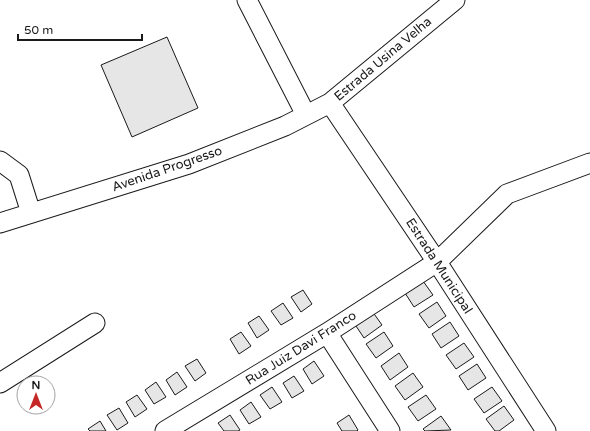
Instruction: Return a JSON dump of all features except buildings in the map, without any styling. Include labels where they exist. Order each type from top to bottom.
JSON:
[{"type":"street","points":[[247,0],[306,115]]},
{"type":"street","name":"Estrada Usina Velha","points":[[330,103],[455,0]]},
{"type":"street","name":"Avenida Progresso","points":[[0,223],[189,164],[285,126],[330,103]]},
{"type":"street","name":"Estrada Municipal","points":[[330,103],[437,262],[546,431]]},
{"type":"street","points":[[0,161],[19,175],[31,213]]},
{"type":"street","name":"Rua Juiz Davi Franco","points":[[165,431],[327,333],[437,262],[507,194],[590,163]]},
{"type":"street","points":[[0,383],[95,323]]},
{"type":"street","points":[[327,333],[390,431]]}]
